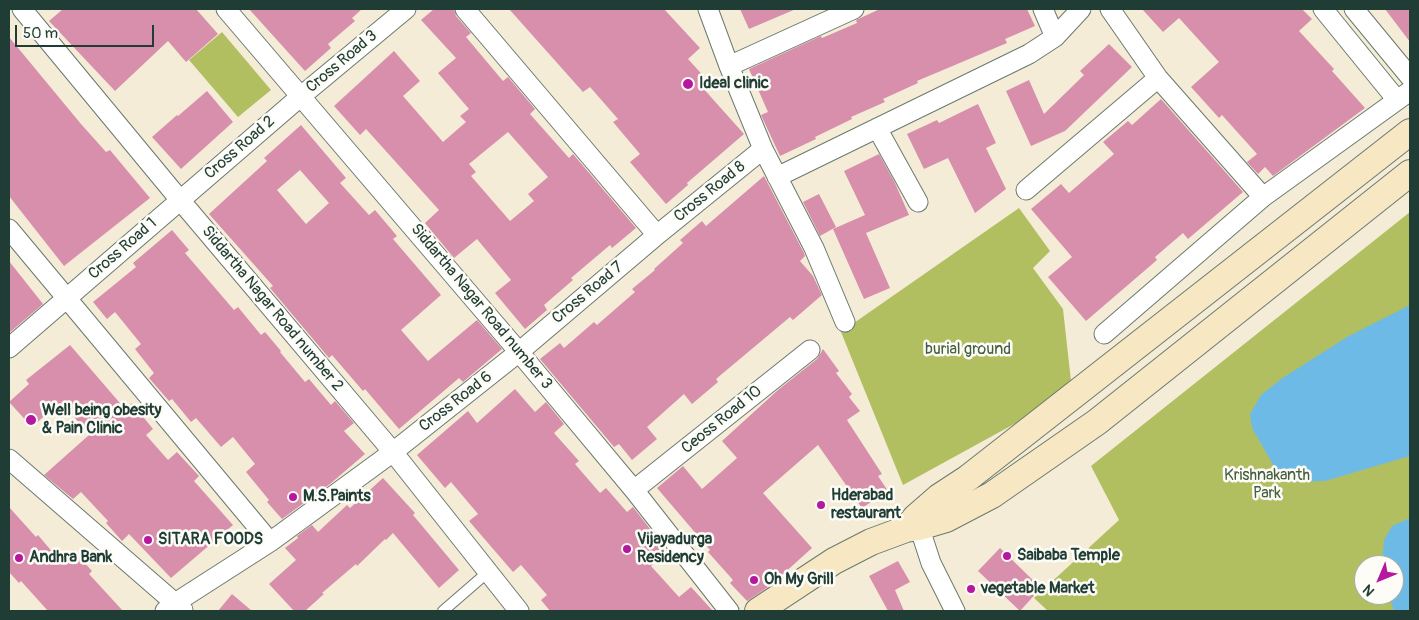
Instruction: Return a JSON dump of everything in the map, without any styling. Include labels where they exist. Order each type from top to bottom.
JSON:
[{"type":"main road","points":[[913,524],[939,496],[976,472],[1410,132]]},
{"type":"main road","points":[[768,609],[834,561],[870,542],[913,524],[946,519],[992,495],[1097,422],[1410,173]]},
{"type":"street","name":"Siddartha Nagar Road number 2","points":[[22,9],[180,200],[393,452],[519,611]]},
{"type":"street","name":"Siddartha Nagar Road number 3","points":[[226,9],[519,352],[634,490],[729,611]]},
{"type":"street","name":"Cross Road 3","points":[[300,97],[406,9]]},
{"type":"street","points":[[465,9],[657,235]]},
{"type":"street","points":[[708,9],[763,149],[814,248],[845,322]]},
{"type":"street","points":[[729,66],[854,9]]},
{"type":"street","points":[[1043,9],[1055,37]]},
{"type":"street","points":[[777,177],[1029,54],[1055,37],[1081,9]]},
{"type":"street","points":[[1110,9],[1158,78],[1263,197]]},
{"type":"street","points":[[1104,334],[1263,197],[1404,95],[1323,9]]},
{"type":"street","points":[[1354,9],[1410,77]]},
{"type":"street","points":[[1026,190],[1158,78]]},
{"type":"street","name":"Cross Road 2","points":[[180,200],[300,97]]},
{"type":"street","points":[[877,128],[918,202]]},
{"type":"street","name":"Cross Road 8","points":[[657,235],[763,149]]},
{"type":"street","name":"Cross Road 1","points":[[9,348],[180,200]]},
{"type":"street","points":[[9,229],[270,542]]},
{"type":"street","name":"Cross Road 7","points":[[519,352],[657,235]]},
{"type":"street","name":"Ceoss Road 10","points":[[634,490],[810,350]]},
{"type":"street","name":"Cross Road 6","points":[[175,608],[270,542],[393,452],[519,352]]},
{"type":"street","points":[[9,459],[175,608]]},
{"type":"street","points":[[913,524],[952,610]]},
{"type":"lane","points":[[443,611],[488,572]]},
{"type":"green space","points":[[222,32],[271,90],[238,117],[189,60]]},
{"type":"green space","name":"burial ground","points":[[1019,208],[1050,251],[1033,268],[1063,309],[1071,381],[1016,423],[903,485],[841,332]]},
{"type":"green space","name":"Krishnakanth Park","points":[[1410,212],[1410,611],[1048,611],[1034,598],[1119,520],[1091,466]]},
{"type":"water","points":[[1410,305],[1410,456],[1325,481],[1291,482],[1275,468],[1252,428],[1250,414],[1261,395],[1281,379],[1347,337]]},
{"type":"water","points":[[1410,518],[1410,611],[1394,611],[1392,605],[1404,605],[1404,555],[1383,555],[1384,540],[1392,526]]},
{"type":"building","points":[[63,9],[196,9],[218,34],[186,62],[168,41],[115,91],[49,21]]},
{"type":"building","points":[[249,9],[362,9],[352,18],[355,21],[328,44],[331,48],[305,71]]},
{"type":"building","points":[[434,9],[454,9],[456,16],[471,33],[466,37],[503,81],[508,77],[535,109],[530,114],[569,158],[573,154],[636,228],[612,248],[610,245],[571,278],[573,280],[544,305],[547,310],[525,329],[495,293],[511,280],[477,239],[454,258],[425,223],[439,210],[366,129],[360,135],[334,106],[394,51],[420,81],[403,96],[443,142],[466,122],[460,116],[469,109],[438,73],[456,58],[421,20]],"holes":[[[508,132],[548,177],[528,194],[534,201],[510,221],[471,176],[476,172],[469,164]]]},
{"type":"building","points":[[509,9],[664,9],[700,48],[688,59],[708,81],[702,87],[744,134],[687,183],[688,185],[666,204],[630,162],[640,154],[613,122],[618,119],[590,87],[583,92]]},
{"type":"building","points":[[740,9],[796,9],[749,29]]},
{"type":"building","points":[[880,9],[1027,9],[1035,26],[1005,39],[1007,43],[917,81],[918,83],[883,99],[885,102],[851,117],[852,119],[815,137],[816,139],[780,156],[761,115],[768,112],[749,69],[821,36],[822,38],[857,23],[856,20]]},
{"type":"building","points":[[1142,9],[1302,9],[1312,19],[1299,31],[1334,69],[1332,71],[1365,108],[1273,176],[1265,167],[1258,174],[1247,162],[1257,154],[1222,115],[1219,118],[1191,87],[1219,62],[1179,18],[1163,32]]},
{"type":"building","points":[[1385,9],[1410,9],[1410,42]]},
{"type":"building","points":[[9,37],[81,124],[106,152],[110,150],[150,198],[64,266],[9,196]]},
{"type":"building","points":[[1109,44],[1132,67],[1065,131],[1031,146],[1006,91],[1029,80],[1044,114],[1084,75],[1080,71]]},
{"type":"building","points":[[207,91],[233,122],[181,169],[152,137]]},
{"type":"building","points":[[1161,99],[1243,192],[1188,239],[1183,233],[1155,257],[1157,260],[1086,321],[1048,277],[1072,257],[1031,209],[1061,184],[1069,193],[1114,154],[1103,142],[1128,121],[1132,125]]},
{"type":"building","points":[[978,104],[996,143],[986,148],[1006,189],[975,213],[948,158],[924,169],[907,134],[937,120],[939,123]]},
{"type":"building","points":[[301,125],[346,178],[340,183],[369,215],[375,210],[397,236],[393,239],[441,295],[401,330],[428,361],[477,320],[502,349],[463,382],[459,378],[399,429],[365,389],[363,391],[332,355],[329,358],[270,288],[273,286],[209,214],[267,161],[264,158]],"holes":[[[300,170],[329,203],[306,224],[277,190]]]},
{"type":"building","points":[[879,154],[895,183],[909,215],[866,233],[890,288],[864,299],[833,229],[865,215],[844,171]]},
{"type":"building","points":[[764,176],[804,253],[805,256],[800,261],[813,276],[822,295],[793,320],[790,317],[716,379],[718,382],[692,404],[684,394],[647,427],[657,439],[632,460],[619,444],[614,447],[540,359],[560,343],[564,348],[594,322],[597,325],[635,292],[632,289],[683,243],[680,240],[702,221],[706,226]]},
{"type":"building","points":[[819,194],[836,227],[820,236],[803,202]]},
{"type":"building","points":[[172,230],[189,250],[185,253],[234,310],[238,307],[261,335],[265,332],[305,382],[309,379],[331,405],[335,401],[354,423],[344,431],[365,454],[330,484],[282,519],[267,502],[269,500],[246,472],[255,464],[233,437],[221,447],[196,418],[191,422],[172,399],[169,401],[149,378],[154,373],[135,349],[141,344],[115,312],[107,319],[93,302],[136,267],[133,263]]},
{"type":"building","points":[[9,261],[43,304],[9,333]]},
{"type":"building","points":[[70,345],[125,409],[132,403],[153,429],[146,435],[168,460],[177,452],[199,476],[194,481],[233,525],[171,578],[129,534],[122,541],[106,523],[108,521],[81,492],[73,499],[44,475],[89,435],[66,407],[55,415],[51,410],[32,427],[9,402],[29,384],[26,380]]},
{"type":"building","points":[[823,349],[839,371],[836,373],[852,394],[849,397],[860,411],[847,420],[882,474],[878,476],[888,491],[862,508],[818,445],[763,493],[812,548],[771,585],[747,601],[730,583],[733,580],[708,552],[710,550],[657,488],[683,466],[702,489],[737,458],[722,441],[778,390],[817,359]]},
{"type":"building","points":[[515,389],[535,412],[546,402],[564,424],[554,433],[579,461],[575,464],[600,493],[606,488],[627,512],[633,507],[668,552],[651,566],[679,597],[691,587],[713,611],[550,611],[541,600],[547,595],[521,565],[513,572],[469,521],[478,514],[451,482],[445,488],[417,455],[468,411],[477,423]]},
{"type":"building","points":[[383,478],[415,513],[413,515],[459,570],[439,588],[393,533],[357,566],[356,564],[322,593],[324,594],[305,611],[294,611],[269,584],[296,560],[285,548],[312,525],[318,532],[347,505],[350,508]]},
{"type":"building","points":[[9,507],[36,537],[38,535],[60,561],[73,550],[92,571],[89,574],[123,611],[48,611],[21,581],[19,583],[9,572]]},
{"type":"building","points":[[1000,548],[1041,588],[1020,611],[978,571]]},
{"type":"building","points":[[898,561],[910,582],[895,590],[904,611],[888,611],[869,576]]},
{"type":"building","points":[[232,594],[252,611],[218,611]]},
{"type":"place","name":"Ideal clinic","points":[[688,84]]},
{"type":"place","name":"Well being obesity & Pain Clinic","points":[[31,420]]},
{"type":"place","name":"M.S.Paints","points":[[293,497]]},
{"type":"place","name":"Hderabad restaurant","points":[[821,505]]},
{"type":"place","name":"SITARA FOODS","points":[[148,540]]},
{"type":"place","name":"Vijayadurga Residency","points":[[627,549]]},
{"type":"place","name":"Saibaba Temple","points":[[1007,556]]},
{"type":"place","name":"Andhra Bank","points":[[19,558]]},
{"type":"place","name":"Oh My Grill","points":[[754,580]]},
{"type":"place","name":"vegetable Market","points":[[971,589]]}]
